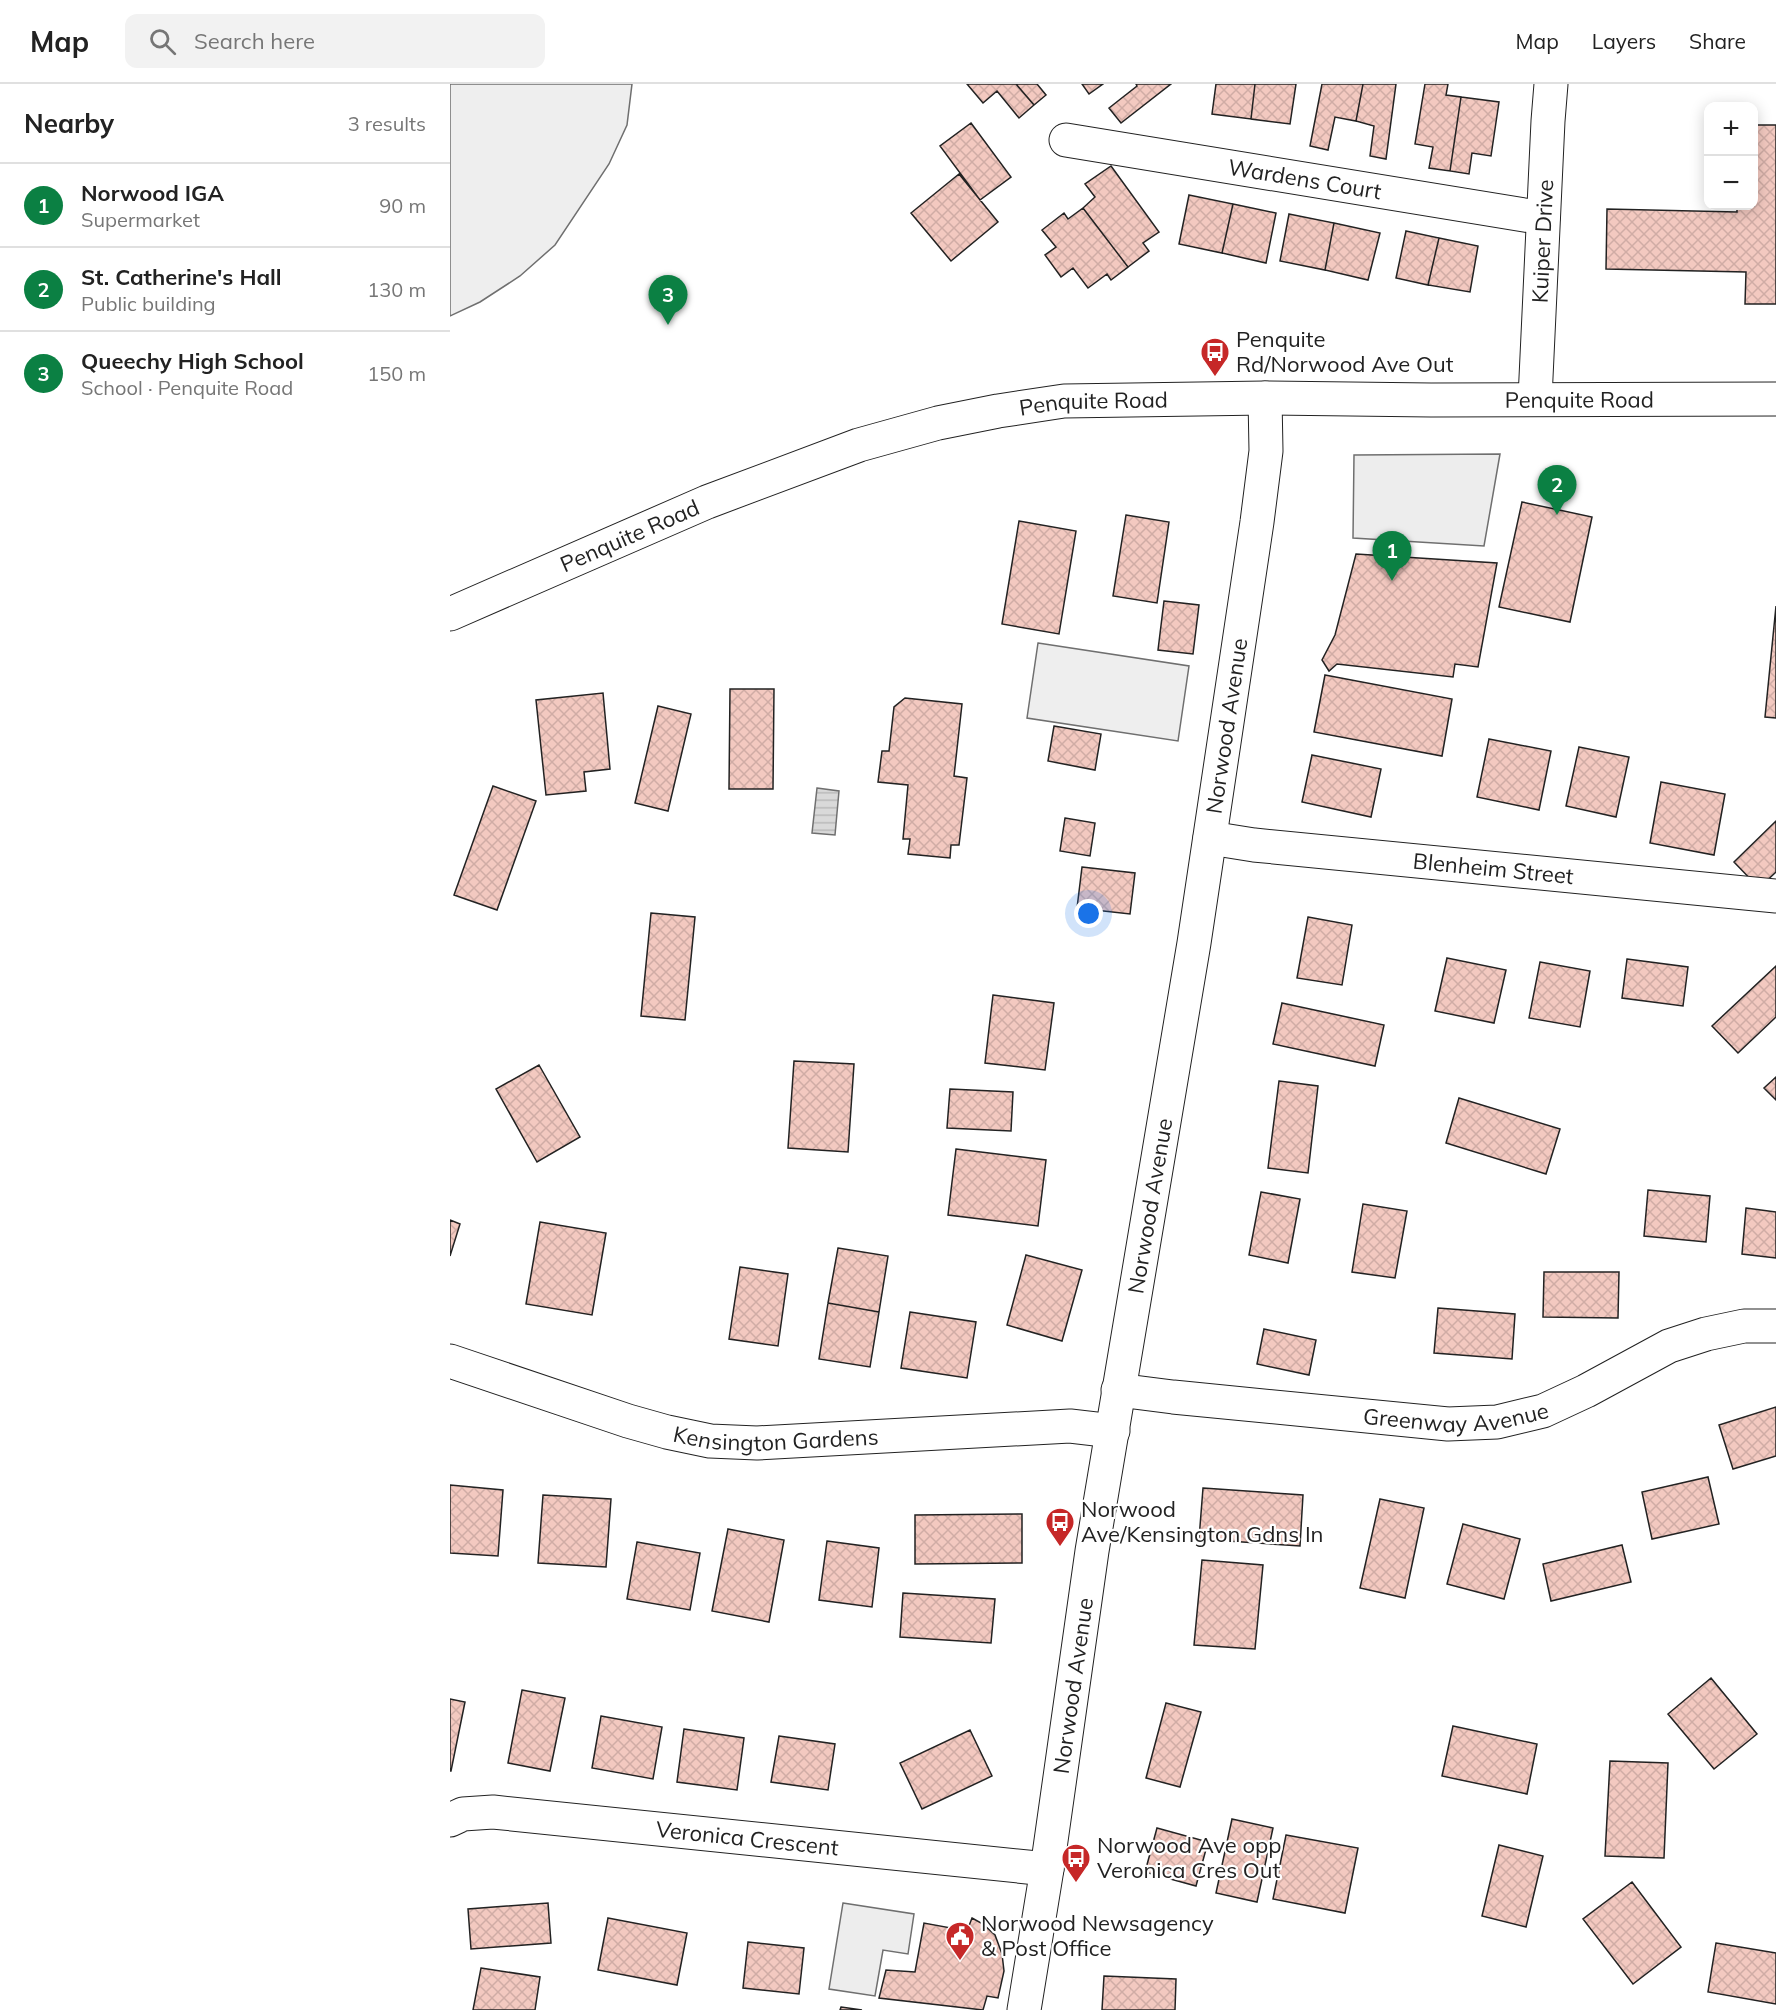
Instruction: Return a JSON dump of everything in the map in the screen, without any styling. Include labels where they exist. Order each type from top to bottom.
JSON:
[{"type":"street","name":"Kuiper Drive","points":[[1535,399],[1551,84]]},
{"type":"street","name":"Wardens Court","points":[[1066,140],[1543,218]]},
{"type":"street","name":"Norwood Avenue","points":[[1024,2010],[1047,1869],[1090,1563],[1210,838],[1266,451],[1265,398]]},
{"type":"street","name":"Penquite Road","points":[[450,614],[707,502],[859,445],[938,423],[1065,400],[1776,399]]},
{"type":"street","name":"Blenheim Street","points":[[1210,838],[1254,845],[1776,896]]},
{"type":"street","name":"Greenway Avenue","points":[[1118,1390],[1448,1424],[1497,1422],[1543,1411],[1586,1391],[1669,1346],[1706,1334],[1744,1326],[1776,1326]]},
{"type":"street","name":"Kensington Gardens","points":[[450,1361],[628,1421],[710,1441],[757,1443],[1070,1426],[1113,1431]]},
{"type":"street","name":"Veronica Crescent","points":[[450,1820],[463,1814],[494,1812],[1047,1869]]},
{"type":"shaded area","points":[[450,84],[632,84],[627,125],[609,164],[555,245],[520,276],[480,302],[450,316]]},
{"type":"shaded area","points":[[1500,454],[1484,546],[1353,538],[1354,455]]},
{"type":"shaded area","points":[[1038,643],[1189,666],[1178,741],[1027,718]]},
{"type":"shaded area","points":[[817,788],[839,791],[835,835],[812,833]]},
{"type":"shaded area","points":[[843,1903],[914,1914],[908,1954],[883,1950],[875,1996],[829,1989]]},
{"type":"building","points":[[967,84],[1016,84],[1034,105],[1019,118],[997,91],[983,103]]},
{"type":"building","points":[[1016,84],[1037,84],[1046,95],[1034,105]]},
{"type":"building","points":[[1082,84],[1103,84],[1089,94]]},
{"type":"building","points":[[1136,84],[1171,84],[1121,123],[1109,108],[1137,86]]},
{"type":"building","points":[[1216,84],[1255,84],[1251,119],[1212,114]]},
{"type":"building","points":[[1255,84],[1296,84],[1290,124],[1251,119]]},
{"type":"building","points":[[1322,84],[1363,84],[1356,121],[1335,117],[1328,150],[1310,146]]},
{"type":"building","points":[[1363,84],[1396,84],[1386,159],[1370,156],[1374,126],[1356,121]]},
{"type":"building","points":[[1425,84],[1448,84],[1446,95],[1461,97],[1450,171],[1429,168],[1433,147],[1415,144]]},
{"type":"building","points":[[1461,97],[1499,102],[1491,156],[1472,153],[1469,174],[1450,171]]},
{"type":"building","points":[[971,123],[1011,177],[980,200],[940,146]]},
{"type":"building","points":[[1758,125],[1776,125],[1776,304],[1745,304],[1746,272],[1606,269],[1607,209],[1737,212],[1737,210],[1758,210]]},
{"type":"building","points":[[1111,166],[1159,232],[1143,243],[1149,251],[1128,267],[1083,208],[1095,197],[1085,184]]},
{"type":"building","points":[[959,174],[998,222],[951,261],[911,213]]},
{"type":"building","points":[[1189,195],[1233,204],[1222,253],[1179,244]]},
{"type":"building","points":[[1233,204],[1276,213],[1266,263],[1222,253]]},
{"type":"building","points":[[1083,208],[1128,267],[1111,280],[1107,274],[1088,288],[1073,268],[1061,277],[1045,255],[1056,247],[1042,230],[1064,213],[1068,219]]},
{"type":"building","points":[[1289,214],[1334,223],[1325,270],[1280,261]]},
{"type":"building","points":[[1334,223],[1380,233],[1368,280],[1325,270]]},
{"type":"building","points":[[1406,231],[1439,238],[1428,285],[1396,278]]},
{"type":"building","points":[[1439,238],[1478,246],[1470,292],[1428,285]]},
{"type":"building","points":[[1522,502],[1592,517],[1570,622],[1499,607]]},
{"type":"building","points":[[1126,515],[1169,522],[1157,603],[1113,596]]},
{"type":"building","points":[[1019,521],[1076,531],[1059,634],[1002,624]]},
{"type":"building","points":[[1356,554],[1497,563],[1478,667],[1455,664],[1453,677],[1337,664],[1329,671],[1322,660],[1335,635]]},
{"type":"building","points":[[1164,601],[1199,605],[1193,654],[1158,650]]},
{"type":"building","points":[[1776,606],[1776,718],[1765,717]]},
{"type":"building","points":[[1325,675],[1452,699],[1442,756],[1314,732]]},
{"type":"building","points":[[730,689],[774,689],[773,789],[729,789]]},
{"type":"building","points":[[603,693],[610,769],[584,772],[586,791],[546,795],[536,700]]},
{"type":"building","points":[[905,698],[962,704],[954,776],[967,778],[959,845],[951,845],[950,858],[908,854],[910,839],[903,839],[908,785],[878,782],[882,751],[889,751],[894,707]]},
{"type":"building","points":[[658,706],[691,714],[668,811],[635,803]]},
{"type":"building","points":[[1054,726],[1101,734],[1095,770],[1048,761]]},
{"type":"building","points":[[1489,739],[1551,751],[1539,810],[1477,797]]},
{"type":"building","points":[[1579,747],[1629,757],[1616,817],[1566,806]]},
{"type":"building","points":[[1312,755],[1381,769],[1371,817],[1302,802]]},
{"type":"building","points":[[1661,782],[1725,794],[1714,855],[1650,843]]},
{"type":"building","points":[[493,786],[536,801],[497,910],[454,895]]},
{"type":"building","points":[[1065,818],[1095,823],[1090,856],[1060,851]]},
{"type":"building","points":[[1776,821],[1776,872],[1759,888],[1734,862]]},
{"type":"building","points":[[1082,867],[1135,873],[1130,914],[1077,908]]},
{"type":"building","points":[[651,913],[695,917],[685,1020],[641,1016]]},
{"type":"building","points":[[1308,917],[1352,925],[1342,985],[1297,978]]},
{"type":"building","points":[[1447,958],[1506,970],[1494,1023],[1435,1011]]},
{"type":"building","points":[[1627,959],[1688,967],[1683,1006],[1622,998]]},
{"type":"building","points":[[1540,962],[1590,971],[1580,1027],[1529,1018]]},
{"type":"building","points":[[1776,966],[1776,1017],[1738,1053],[1712,1026]]},
{"type":"building","points":[[993,995],[1054,1003],[1045,1070],[985,1063]]},
{"type":"building","points":[[1282,1003],[1384,1025],[1375,1066],[1273,1044]]},
{"type":"building","points":[[794,1061],[854,1064],[848,1152],[788,1148]]},
{"type":"building","points":[[539,1065],[580,1137],[537,1162],[496,1089]]},
{"type":"building","points":[[1776,1077],[1776,1100],[1764,1088]]},
{"type":"building","points":[[1279,1081],[1318,1086],[1308,1173],[1268,1168]]},
{"type":"building","points":[[950,1089],[1013,1092],[1011,1131],[947,1128]]},
{"type":"building","points":[[1459,1098],[1560,1129],[1546,1174],[1446,1143]]},
{"type":"building","points":[[956,1149],[1046,1160],[1038,1226],[948,1215]]},
{"type":"building","points":[[1648,1190],[1710,1196],[1706,1242],[1644,1236]]},
{"type":"building","points":[[1261,1192],[1300,1199],[1288,1263],[1249,1255]]},
{"type":"building","points":[[1363,1204],[1407,1211],[1395,1278],[1352,1272]]},
{"type":"building","points":[[1746,1208],[1776,1212],[1776,1258],[1742,1254]]},
{"type":"building","points":[[450,1220],[460,1224],[450,1256]]},
{"type":"building","points":[[540,1222],[606,1233],[592,1315],[526,1304]]},
{"type":"building","points":[[838,1248],[888,1256],[879,1312],[828,1303]]},
{"type":"building","points":[[1026,1255],[1082,1270],[1062,1341],[1007,1325]]},
{"type":"building","points":[[740,1267],[788,1274],[778,1346],[729,1339]]},
{"type":"building","points":[[1544,1272],[1619,1272],[1618,1318],[1543,1317]]},
{"type":"building","points":[[828,1303],[879,1312],[870,1367],[819,1359]]},
{"type":"building","points":[[1438,1308],[1515,1314],[1512,1359],[1434,1353]]},
{"type":"building","points":[[910,1312],[976,1322],[967,1378],[901,1368]]},
{"type":"building","points":[[1264,1329],[1316,1340],[1309,1375],[1257,1364]]},
{"type":"building","points":[[1776,1407],[1776,1456],[1733,1469],[1719,1425]]},
{"type":"building","points":[[1708,1477],[1719,1524],[1652,1539],[1642,1492]]},
{"type":"building","points":[[450,1485],[503,1490],[498,1556],[450,1553]]},
{"type":"building","points":[[1203,1488],[1303,1495],[1300,1546],[1199,1539]]},
{"type":"building","points":[[543,1495],[611,1499],[606,1567],[538,1563]]},
{"type":"building","points":[[1380,1499],[1424,1508],[1405,1598],[1360,1588]]},
{"type":"building","points":[[1022,1514],[1022,1563],[915,1564],[915,1515]]},
{"type":"building","points":[[1463,1524],[1520,1539],[1504,1599],[1447,1584]]},
{"type":"building","points":[[728,1529],[784,1540],[769,1622],[712,1611]]},
{"type":"building","points":[[827,1541],[879,1548],[872,1607],[819,1600]]},
{"type":"building","points":[[637,1542],[700,1553],[690,1610],[627,1599]]},
{"type":"building","points":[[1622,1545],[1631,1582],[1551,1601],[1543,1564]]},
{"type":"building","points":[[1202,1560],[1263,1565],[1255,1649],[1194,1645]]},
{"type":"building","points":[[903,1593],[995,1599],[991,1643],[900,1637]]},
{"type":"building","points":[[1711,1678],[1757,1734],[1714,1769],[1668,1714]]},
{"type":"building","points":[[522,1690],[565,1698],[550,1771],[508,1763]]},
{"type":"building","points":[[450,1699],[465,1702],[451,1771],[450,1771]]},
{"type":"building","points":[[1166,1703],[1201,1712],[1180,1787],[1146,1778]]},
{"type":"building","points":[[601,1716],[662,1727],[653,1779],[592,1768]]},
{"type":"building","points":[[1453,1726],[1537,1744],[1527,1794],[1442,1776]]},
{"type":"building","points":[[684,1729],[744,1738],[737,1790],[677,1782]]},
{"type":"building","points":[[970,1730],[992,1776],[922,1809],[900,1763]]},
{"type":"building","points":[[779,1736],[835,1744],[828,1790],[771,1782]]},
{"type":"building","points":[[1610,1761],[1668,1763],[1664,1858],[1605,1856]]},
{"type":"building","points":[[1232,1819],[1273,1828],[1257,1902],[1216,1893]]},
{"type":"building","points":[[1157,1828],[1208,1842],[1196,1886],[1145,1872]]},
{"type":"building","points":[[1286,1835],[1358,1848],[1345,1913],[1273,1899]]},
{"type":"building","points":[[1499,1845],[1543,1856],[1526,1927],[1482,1916]]},
{"type":"building","points":[[1632,1882],[1681,1947],[1633,1984],[1583,1919]]},
{"type":"building","points":[[548,1903],[551,1943],[471,1949],[468,1909]]},
{"type":"building","points":[[608,1918],[687,1933],[677,1985],[598,1970]]},
{"type":"building","name":"Norwood Newsagency & Post Office","points":[[972,1918],[995,1935],[1002,1954],[1004,1971],[998,1998],[987,1996],[983,2010],[879,1998],[886,1970],[915,1972],[924,1923],[967,1931]]},
{"type":"building","points":[[748,1942],[804,1948],[799,1994],[743,1988]]},
{"type":"building","points":[[1716,1943],[1776,1953],[1776,2004],[1708,1992]]},
{"type":"building","points":[[481,1968],[540,1977],[535,2010],[473,2010]]},
{"type":"building","points":[[1104,1976],[1176,1979],[1175,2010],[1102,2010]]},
{"type":"building","points":[[841,2007],[862,2010],[840,2010]]},
{"type":"place","name":"Queechy High School","points":[[668,325]]},
{"type":"place","name":"Penquite Rd/Norwood Ave Out","points":[[1215,378]]},
{"type":"place","name":"St. Catherine's Hall","points":[[1557,515]]},
{"type":"place","name":"Norwood IGA","points":[[1392,581]]},
{"type":"place","name":"Norwood Ave/Kensington Gdns In","points":[[1060,1548]]},
{"type":"place","name":"Norwood Ave opp Veronica Cres Out","points":[[1076,1884]]},
{"type":"place","name":"Norwood Newsagency & Post Office","points":[[960,1962]]}]
